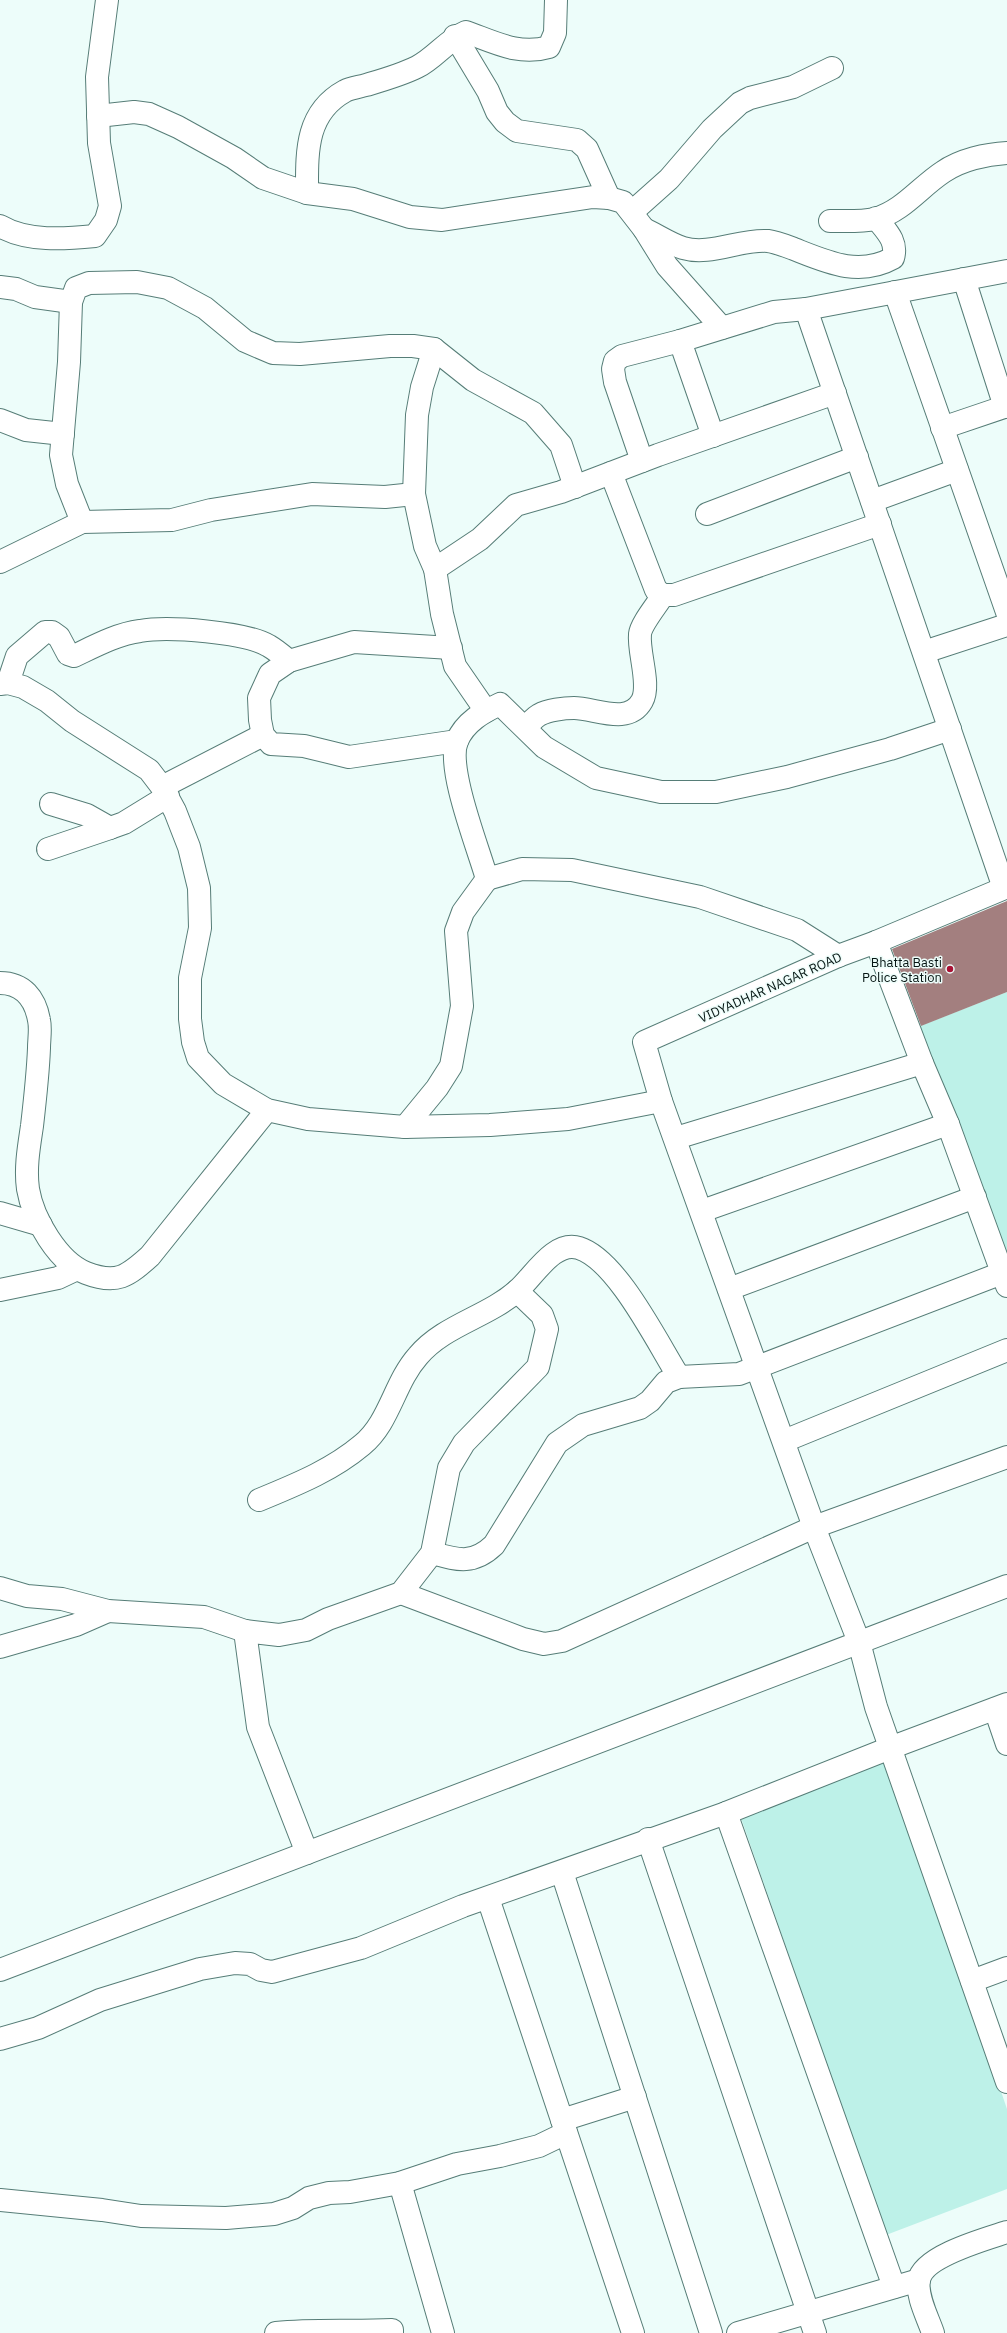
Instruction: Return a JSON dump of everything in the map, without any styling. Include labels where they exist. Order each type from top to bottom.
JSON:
[{"type":"street","points":[[0,226],[10,232],[49,239],[95,236],[106,220],[110,206],[99,143],[98,77],[107,0]]},
{"type":"street","points":[[307,193],[307,145],[313,127],[324,108],[346,91],[396,77],[419,66],[455,36],[466,32],[509,48],[532,52],[548,47],[554,33],[556,0]]},
{"type":"street","points":[[455,36],[488,91],[497,112],[505,122],[517,131],[577,140],[587,149],[609,198]]},
{"type":"street","points":[[638,221],[669,179],[712,129],[740,103],[750,98],[793,87],[832,68]]},
{"type":"street","points":[[98,116],[134,112],[150,114],[178,126],[234,158],[263,178],[307,193],[353,200],[410,217],[442,220],[593,197],[609,198],[623,202],[638,221],[667,266],[722,328]]},
{"type":"street","points":[[830,221],[860,221],[876,218],[909,201],[944,171],[960,163],[1007,153]]},
{"type":"street","points":[[638,221],[684,248],[709,249],[743,242],[768,241],[833,264],[856,269],[881,264],[892,258],[895,249],[892,239],[876,218]]},
{"type":"street","points":[[642,461],[615,382],[613,369],[615,361],[622,356],[680,341],[774,312],[806,309],[1007,271]]},
{"type":"street","points":[[942,428],[1006,407],[964,279]]},
{"type":"street","points":[[82,522],[67,484],[61,455],[69,362],[71,302],[76,288],[89,283],[137,282],[168,288],[205,308],[245,341],[272,353],[300,354],[390,346],[413,346],[434,350],[473,380],[533,413],[561,445],[575,487]]},
{"type":"street","points":[[0,287],[16,289],[35,297],[71,302]]},
{"type":"street","points":[[895,292],[957,470],[1000,569],[1007,612]]},
{"type":"street","points":[[806,309],[950,729],[1006,887]]},
{"type":"street","points":[[680,341],[713,436]]},
{"type":"street","points":[[434,350],[422,387],[417,415],[414,494],[425,546],[435,569],[442,614],[455,666],[486,711]]},
{"type":"street","points":[[435,569],[480,539],[516,505],[575,487],[642,461],[835,393]]},
{"type":"street","points":[[0,420],[26,430],[63,434]]},
{"type":"street","points":[[708,514],[857,457]]},
{"type":"street","points":[[872,501],[957,470]]},
{"type":"street","points":[[610,473],[656,590],[663,595],[674,595],[880,524]]},
{"type":"street","points":[[0,562],[82,522],[172,520],[211,510],[312,494],[385,497],[414,494]]},
{"type":"street","points":[[526,728],[538,715],[554,710],[575,708],[616,715],[633,711],[642,701],[645,690],[640,634],[643,625],[663,595]]},
{"type":"street","points":[[924,652],[1007,624]]},
{"type":"street","points":[[289,661],[268,645],[227,635],[188,629],[140,631],[109,640],[74,656],[68,654],[59,637],[52,632],[45,632],[17,656],[4,684],[23,686],[47,701],[72,721],[149,770],[165,791],[189,847],[199,888],[200,928],[190,978],[190,1019],[198,1058],[223,1084],[267,1110],[308,1120],[405,1127],[490,1125],[568,1119],[661,1101],[676,1138],[814,1527],[859,1642],[876,1708],[1007,2082]]},
{"type":"street","points":[[451,648],[354,642],[289,661],[270,674],[259,698],[260,720],[263,735],[271,744],[304,746],[349,757],[457,741]]},
{"type":"street","points":[[487,879],[459,786],[455,763],[457,741],[476,716],[500,704],[544,747],[596,778],[661,792],[716,792],[795,775],[890,749],[950,729]]},
{"type":"street","points":[[48,849],[124,823],[165,791],[263,735]]},
{"type":"street","points":[[51,804],[88,815],[110,828]]},
{"type":"street","points":[[405,1127],[437,1088],[451,1066],[462,1006],[456,931],[463,912],[487,879],[522,868],[572,870],[700,897],[797,930],[838,956]]},
{"type":"street","name":"VIDYADHAR NAGAR ROAD","points":[[661,1101],[644,1042],[838,956],[876,942],[1006,887]]},
{"type":"street","points":[[432,1553],[455,1560],[469,1559],[484,1555],[494,1545],[557,1443],[583,1424],[640,1408],[650,1401],[666,1382],[679,1377],[739,1374],[1005,1280],[948,1124],[922,1063],[876,942]]},
{"type":"street","points":[[0,983],[13,983],[24,989],[34,1004],[39,1021],[38,1078],[28,1160],[28,1190],[41,1225],[59,1253],[77,1269],[101,1278],[128,1276],[150,1256],[267,1110]]},
{"type":"street","points":[[676,1138],[922,1063]]},
{"type":"street","points":[[702,1211],[948,1124]]},
{"type":"street","points":[[729,1289],[974,1197]]},
{"type":"street","points":[[0,1213],[41,1225]]},
{"type":"street","points":[[259,1500],[308,1480],[363,1444],[383,1422],[404,1376],[427,1346],[445,1333],[500,1303],[517,1291],[557,1251],[568,1246],[579,1248],[594,1255],[606,1266],[621,1284],[679,1377]]},
{"type":"street","points":[[0,1290],[58,1278],[77,1269]]},
{"type":"street","points":[[0,1588],[27,1596],[62,1599],[108,1611],[204,1617],[246,1631],[279,1635],[306,1630],[328,1619],[401,1593],[432,1553],[442,1498],[453,1462],[464,1443],[538,1367],[547,1329],[542,1315],[517,1291]]},
{"type":"street","points":[[784,1441],[1007,1350]]},
{"type":"street","points":[[401,1593],[488,1627],[544,1644],[562,1641],[814,1527],[1007,1457]]},
{"type":"street","points":[[0,1970],[1007,1586]]},
{"type":"street","points":[[0,1647],[76,1625],[108,1611]]},
{"type":"street","points":[[246,1631],[258,1727],[307,1853]]},
{"type":"street","points":[[0,2039],[38,2028],[100,2000],[200,1969],[235,1963],[250,1964],[261,1970],[272,1972],[361,1948],[488,1898],[562,1872],[648,1839],[726,1813],[1001,1706],[1007,1744]]},
{"type":"street","points":[[726,1813],[894,2287]]},
{"type":"street","points":[[648,1839],[815,2333]]},
{"type":"street","points":[[562,1872],[711,2333]]},
{"type":"street","points":[[488,1898],[633,2333]]},
{"type":"street","points":[[972,1981],[1007,1968]]},
{"type":"street","points":[[0,2200],[102,2210],[141,2216],[226,2218],[274,2214],[293,2208],[315,2196],[400,2183],[457,2164],[500,2156],[540,2146],[564,2127],[635,2097]]},
{"type":"street","points":[[400,2183],[443,2333]]},
{"type":"street","points":[[738,2333],[918,2280],[927,2266],[966,2245],[1007,2232]]},
{"type":"street","points":[[918,2280],[921,2299],[933,2333]]},
{"type":"street","points":[[276,2333],[323,2330],[350,2333],[392,2330],[392,2333]]},
{"type":"green space","points":[[1007,992],[1007,1270],[915,1028]]},
{"type":"green space","points":[[887,1755],[1007,2109],[1007,2189],[886,2235],[740,1815]]},
{"type":"building","name":"Bhatta Basti Police Station","points":[[1007,901],[1007,992],[921,1026],[892,949]]},
{"type":"place","name":"Bhatta Basti Police Station","points":[[950,969]]}]
